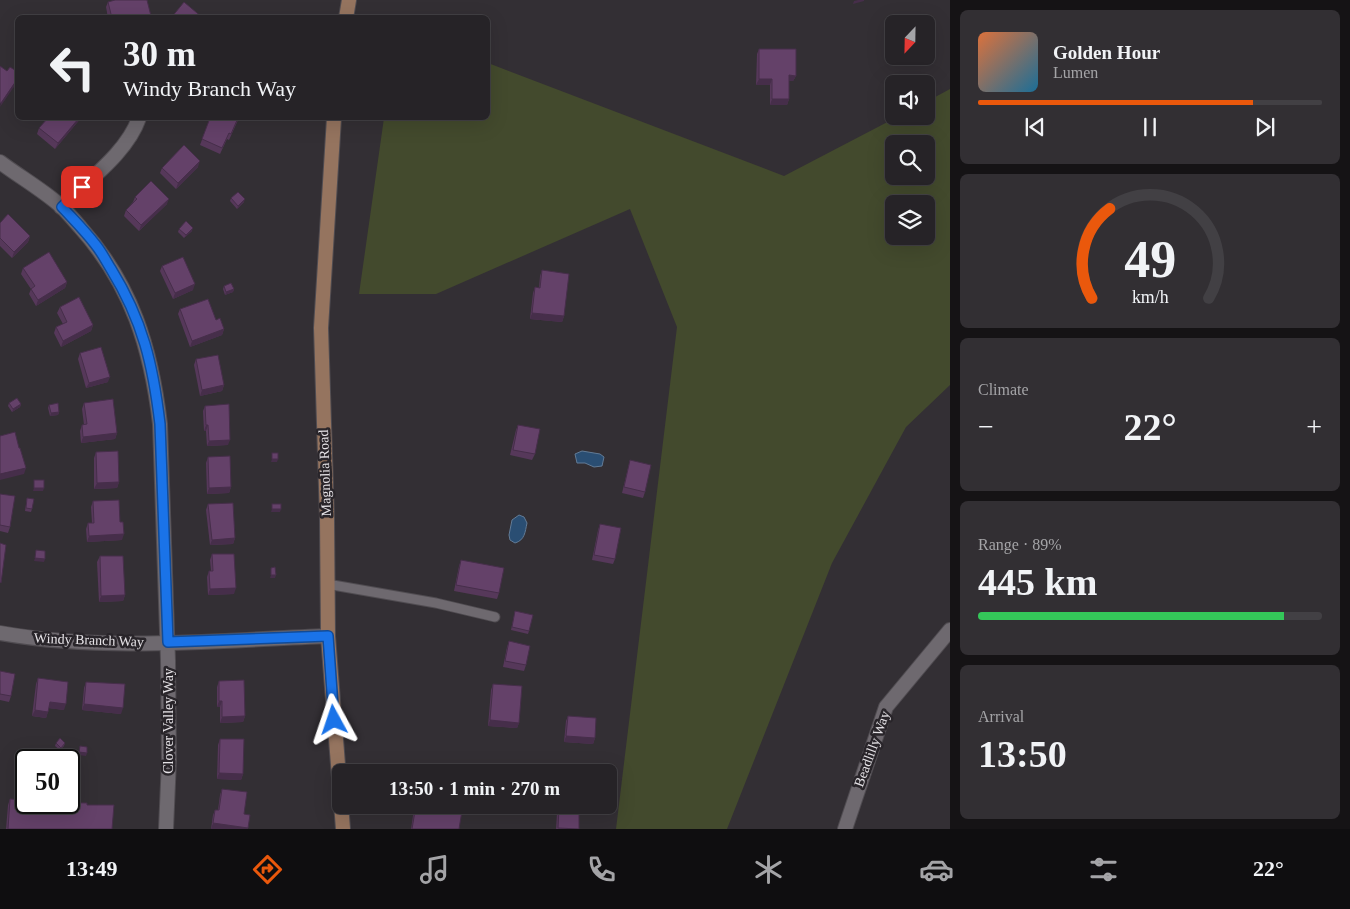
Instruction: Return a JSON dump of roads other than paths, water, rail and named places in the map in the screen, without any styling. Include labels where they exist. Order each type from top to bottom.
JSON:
[{"type":"main road","points":[[346,15],[349,0]]},
{"type":"main road","name":"Magnolia Road","points":[[334,120],[321,328],[327,509],[328,636],[343,829]]},
{"type":"street","points":[[62,207],[118,153],[131,135],[138,120]]},
{"type":"street","name":"Clover Valley Way","points":[[0,162],[62,207],[96,245],[122,286],[137,317],[148,351],[156,390],[160,424],[168,642],[169,760],[166,829]]},
{"type":"street","name":"Beadlilly Way","points":[[844,829],[886,707],[950,630]]},
{"type":"street","name":"Windy Branch Way","points":[[0,633],[63,642],[168,642],[328,636]]},
{"type":"lane","points":[[327,584],[436,602],[495,617]]},
{"type":"water","points":[[582,451],[600,454],[604,457],[602,466],[594,467],[585,463],[577,463],[575,454]]},
{"type":"water","points":[[519,515],[524,517],[527,523],[523,538],[515,543],[510,540],[509,535],[512,520]]}]
